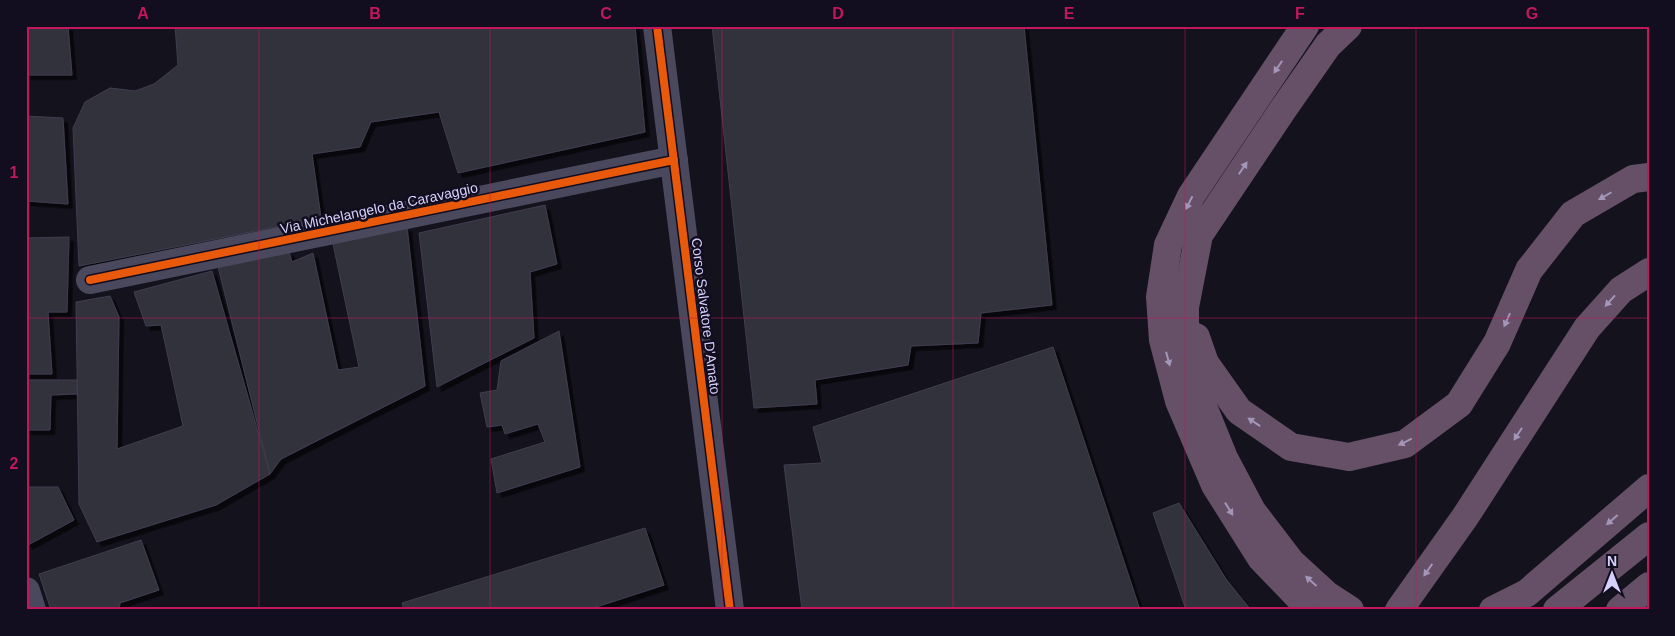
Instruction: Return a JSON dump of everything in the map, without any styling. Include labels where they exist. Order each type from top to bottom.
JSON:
[{"type":"highway","points":[[1305,26],[1192,196],[1168,244],[1160,297],[1163,340],[1179,401],[1215,486],[1261,558],[1311,610]]},
{"type":"highway","points":[[1348,26],[1328,45],[1199,235],[1185,307],[1185,350],[1198,394],[1224,458],[1252,511],[1291,562],[1327,595],[1350,610]]},
{"type":"highway","points":[[1185,307],[1205,363],[1239,411],[1291,447],[1349,457],[1405,444],[1459,404],[1497,343],[1529,270],[1573,214],[1633,179],[1649,178]]},
{"type":"highway","points":[[1400,610],[1465,517],[1587,328],[1621,290],[1649,272]]},
{"type":"highway","points":[[1493,610],[1527,593],[1649,488]]},
{"type":"highway","points":[[1557,610],[1649,536]]},
{"type":"highway","points":[[1620,610],[1649,586]]},
{"type":"street","name":"Corso Salvatore D'Amato","points":[[657,26],[726,609]]},
{"type":"street","name":"Via Michelangelo da Caravaggio","points":[[90,280],[674,160]]},
{"type":"street","points":[[26,591],[32,610]]},
{"type":"building","points":[[26,26],[68,26],[72,75],[26,75]]},
{"type":"building","points":[[175,26],[635,26],[645,132],[458,173],[439,112],[371,122],[360,147],[312,154],[321,218],[79,266],[73,128],[85,102],[110,88],[135,91],[154,84],[178,65]]},
{"type":"building","points":[[712,26],[1024,26],[1052,305],[981,313],[978,343],[911,346],[908,365],[815,380],[817,404],[754,408]]},
{"type":"building","points":[[26,116],[63,118],[68,204],[26,201]]},
{"type":"building","points":[[545,205],[557,264],[530,272],[534,338],[437,387],[419,233]]},
{"type":"building","points":[[407,227],[425,386],[281,459],[270,474],[218,267],[289,252],[292,262],[313,253],[338,370],[359,367],[333,244]]},
{"type":"building","points":[[69,237],[67,312],[48,312],[52,374],[26,374],[26,238]]},
{"type":"building","points":[[212,271],[270,474],[216,505],[97,542],[79,504],[76,302],[110,296],[119,317],[117,449],[183,426],[161,325],[146,326],[134,292]]},
{"type":"building","points":[[559,331],[580,467],[497,493],[491,459],[545,442],[538,424],[505,434],[502,425],[487,427],[480,393],[497,390],[501,361]]},
{"type":"building","points":[[1053,347],[1140,610],[802,610],[784,465],[822,463],[813,427]]},
{"type":"building","points":[[26,380],[77,380],[77,394],[51,395],[50,430],[26,430]]},
{"type":"building","points":[[26,487],[58,487],[74,520],[28,545],[26,541]]},
{"type":"building","points":[[1179,503],[1226,579],[1251,610],[1186,610],[1153,513]]},
{"type":"building","points":[[645,528],[664,585],[587,610],[404,610],[402,603]]},
{"type":"building","points":[[141,540],[159,590],[120,603],[119,610],[51,610],[39,574]]},
{"type":"cycle path","points":[[657,26],[730,610]]},
{"type":"cycle path","points":[[90,280],[674,160]]}]
